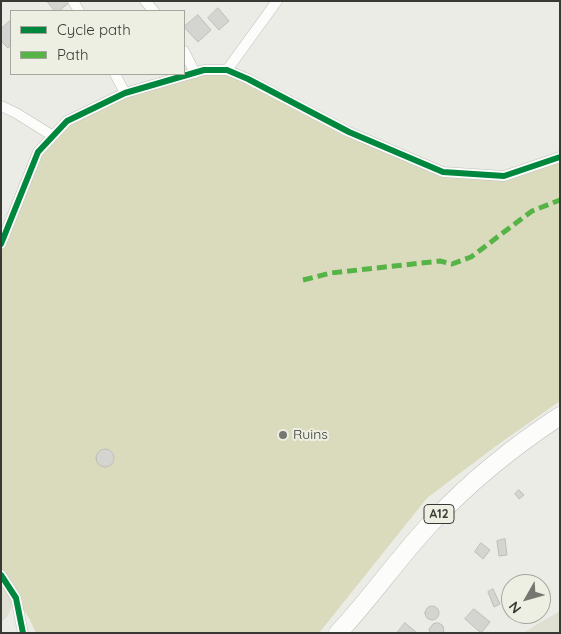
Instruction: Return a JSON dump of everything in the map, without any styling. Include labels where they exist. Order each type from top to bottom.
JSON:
[{"type":"highway","name":"A12","points":[[338,633],[433,521],[468,486],[520,443],[560,416]]},
{"type":"street","points":[[227,70],[277,1]]},
{"type":"street","points":[[185,53],[195,73]]},
{"type":"street","points":[[1,244],[38,152],[67,121],[125,93],[204,70],[227,70],[350,132],[443,172],[504,176],[560,157]]},
{"type":"street","points":[[116,75],[125,93]]},
{"type":"street","points":[[1,106],[53,136]]},
{"type":"street","points":[[1,575],[16,598],[23,633]]},
{"type":"shaded area","points":[[1,575],[16,598],[7,617],[1,622]]},
{"type":"shaded area","points":[[560,611],[560,633],[523,633],[538,624],[551,624],[551,616]]},
{"type":"green space","points":[[227,70],[443,172],[504,176],[560,157],[560,401],[427,498],[319,633],[36,633],[30,620],[1,575],[1,244],[38,152],[67,121],[125,93]]},
{"type":"building","points":[[47,1],[71,1],[60,10],[54,10]]},
{"type":"building","points":[[218,8],[229,21],[219,30],[208,18]]},
{"type":"building","points":[[198,15],[211,30],[198,42],[185,26]]},
{"type":"building","points":[[10,21],[10,45],[8,48],[1,41],[1,29]]},
{"type":"building","points":[[101,449],[109,449],[114,454],[112,465],[101,467],[96,462],[96,454]]},
{"type":"building","points":[[519,490],[524,495],[519,499],[515,494]]},
{"type":"building","points":[[505,539],[507,555],[499,556],[497,541]]},
{"type":"building","points":[[481,543],[490,550],[483,559],[475,552]]},
{"type":"building","points":[[493,589],[500,604],[494,607],[488,592]]},
{"type":"building","points":[[429,606],[435,606],[439,613],[435,620],[429,620],[425,616],[425,610]]},
{"type":"building","points":[[474,609],[490,622],[481,633],[465,619]]},
{"type":"building","points":[[405,623],[416,632],[416,633],[397,633]]},
{"type":"building","points":[[439,623],[443,626],[444,633],[430,633],[429,629],[433,624]]},
{"type":"marked path","points":[[303,280],[331,273],[440,261],[452,264],[471,257],[532,211],[560,200]]},
{"type":"cycle path","points":[[1,244],[38,152],[67,121],[125,93],[204,70],[227,70],[349,132],[443,172],[504,176],[560,157]]},
{"type":"cycle path","points":[[1,575],[16,598],[23,633]]},
{"type":"place","name":"Ruins","points":[[283,435]]}]
